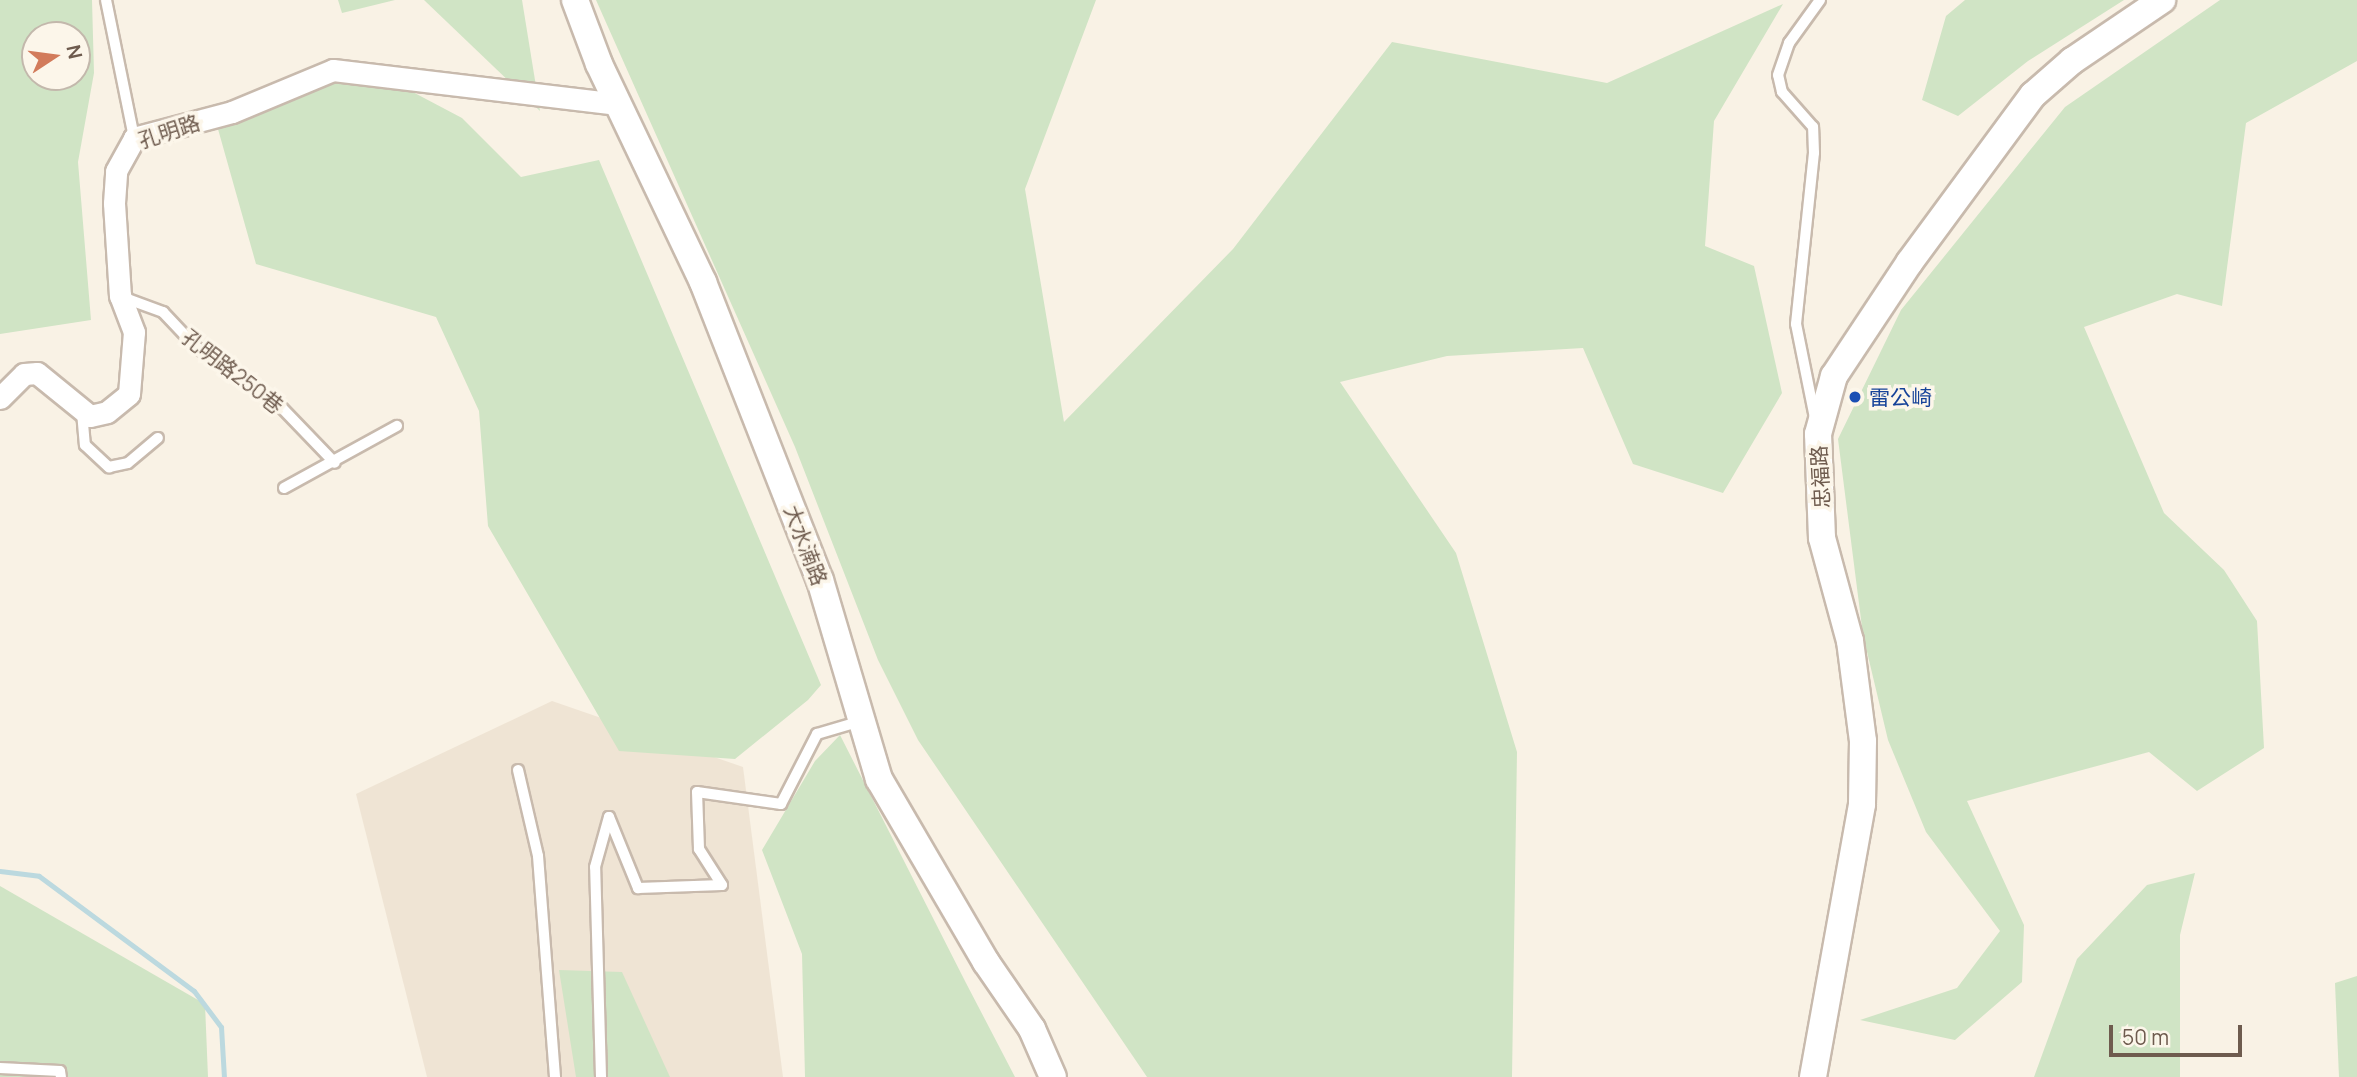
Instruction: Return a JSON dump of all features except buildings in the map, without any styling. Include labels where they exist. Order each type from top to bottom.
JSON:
[{"type":"street","name":"大水湳路","points":[[576,0],[618,104],[703,282],[815,568],[860,721],[896,814],[1032,1028],[1053,1077]]},
{"type":"street","name":"忠福路","points":[[1813,1077],[1862,804],[1863,766],[1850,640],[1822,538],[1818,435],[1834,376],[1909,263],[2033,94],[2072,61],[2162,0]]},
{"type":"street","name":"孔明路","points":[[82,410],[90,416],[107,412],[129,394],[134,332],[120,296],[116,171],[134,138],[232,112],[333,70],[618,104]]},
{"type":"street","points":[[0,398],[24,374],[37,373],[82,410]]},
{"type":"lane","points":[[106,0],[134,138]]},
{"type":"lane","points":[[1818,435],[1796,324],[1814,153],[1813,127],[1782,92],[1778,75],[1789,43],[1820,0]]},
{"type":"lane","name":"孔明路250巷","points":[[120,296],[163,312],[196,347],[282,408],[335,463]]},
{"type":"lane","points":[[82,410],[85,445],[109,467],[128,463],[158,438]]},
{"type":"lane","points":[[284,488],[335,463],[397,426]]},
{"type":"lane","points":[[601,1077],[595,867],[609,817],[638,888],[722,886],[699,849],[697,792],[781,804],[817,734],[860,721]]},
{"type":"lane","points":[[518,770],[538,856],[555,1077]]},
{"type":"lane","points":[[0,1068],[61,1074]]},
{"type":"shaded area","points":[[552,701],[743,767],[783,1077],[427,1077],[356,794]]},
{"type":"green space","points":[[0,0],[92,0],[94,73],[91,90],[91,21],[21,21],[21,91],[91,91],[78,162],[91,320],[0,334]]},
{"type":"green space","points":[[338,0],[395,0],[342,13]]},
{"type":"green space","points":[[424,0],[522,0],[540,111]]},
{"type":"green space","points":[[596,0],[1096,0],[1025,189],[1064,422],[1233,249],[1392,42],[1607,83],[1783,4],[1714,121],[1705,246],[1754,266],[1782,393],[1723,493],[1633,464],[1583,348],[1447,356],[1340,382],[1456,553],[1517,752],[1512,1077],[1147,1077],[918,740],[878,660],[795,447]]},
{"type":"green space","points":[[1965,0],[2124,0],[2028,61],[1958,116],[1922,100],[1946,16]]},
{"type":"green space","points":[[2220,0],[2357,0],[2357,61],[2246,123],[2222,306],[2177,294],[2084,327],[2164,513],[2224,570],[2257,621],[2264,748],[2197,791],[2149,752],[1967,801],[2024,925],[2022,982],[1955,1040],[1860,1020],[1957,988],[2000,931],[1926,832],[1888,740],[1863,635],[1838,439],[1901,310],[2065,107]]},
{"type":"green space","points":[[371,70],[462,118],[521,177],[599,160],[821,685],[808,700],[735,759],[619,751],[488,526],[479,411],[436,317],[256,264],[216,122]]},
{"type":"green space","points":[[840,735],[1015,1077],[805,1077],[802,954],[762,850],[815,761]]},
{"type":"green space","points":[[2195,873],[2180,935],[2180,1077],[2034,1077],[2077,959],[2147,885]]},
{"type":"green space","points":[[0,886],[205,1004],[208,1077],[0,1077]]},
{"type":"green space","points":[[559,970],[622,972],[670,1077],[576,1077]]},
{"type":"green space","points":[[2357,976],[2357,1077],[2339,1077],[2335,983]]},
{"type":"waterway","points":[[0,871],[39,876],[194,991],[221,1027],[224,1077]]},
{"type":"place","name":"雷公崎","points":[[1855,397]]}]
